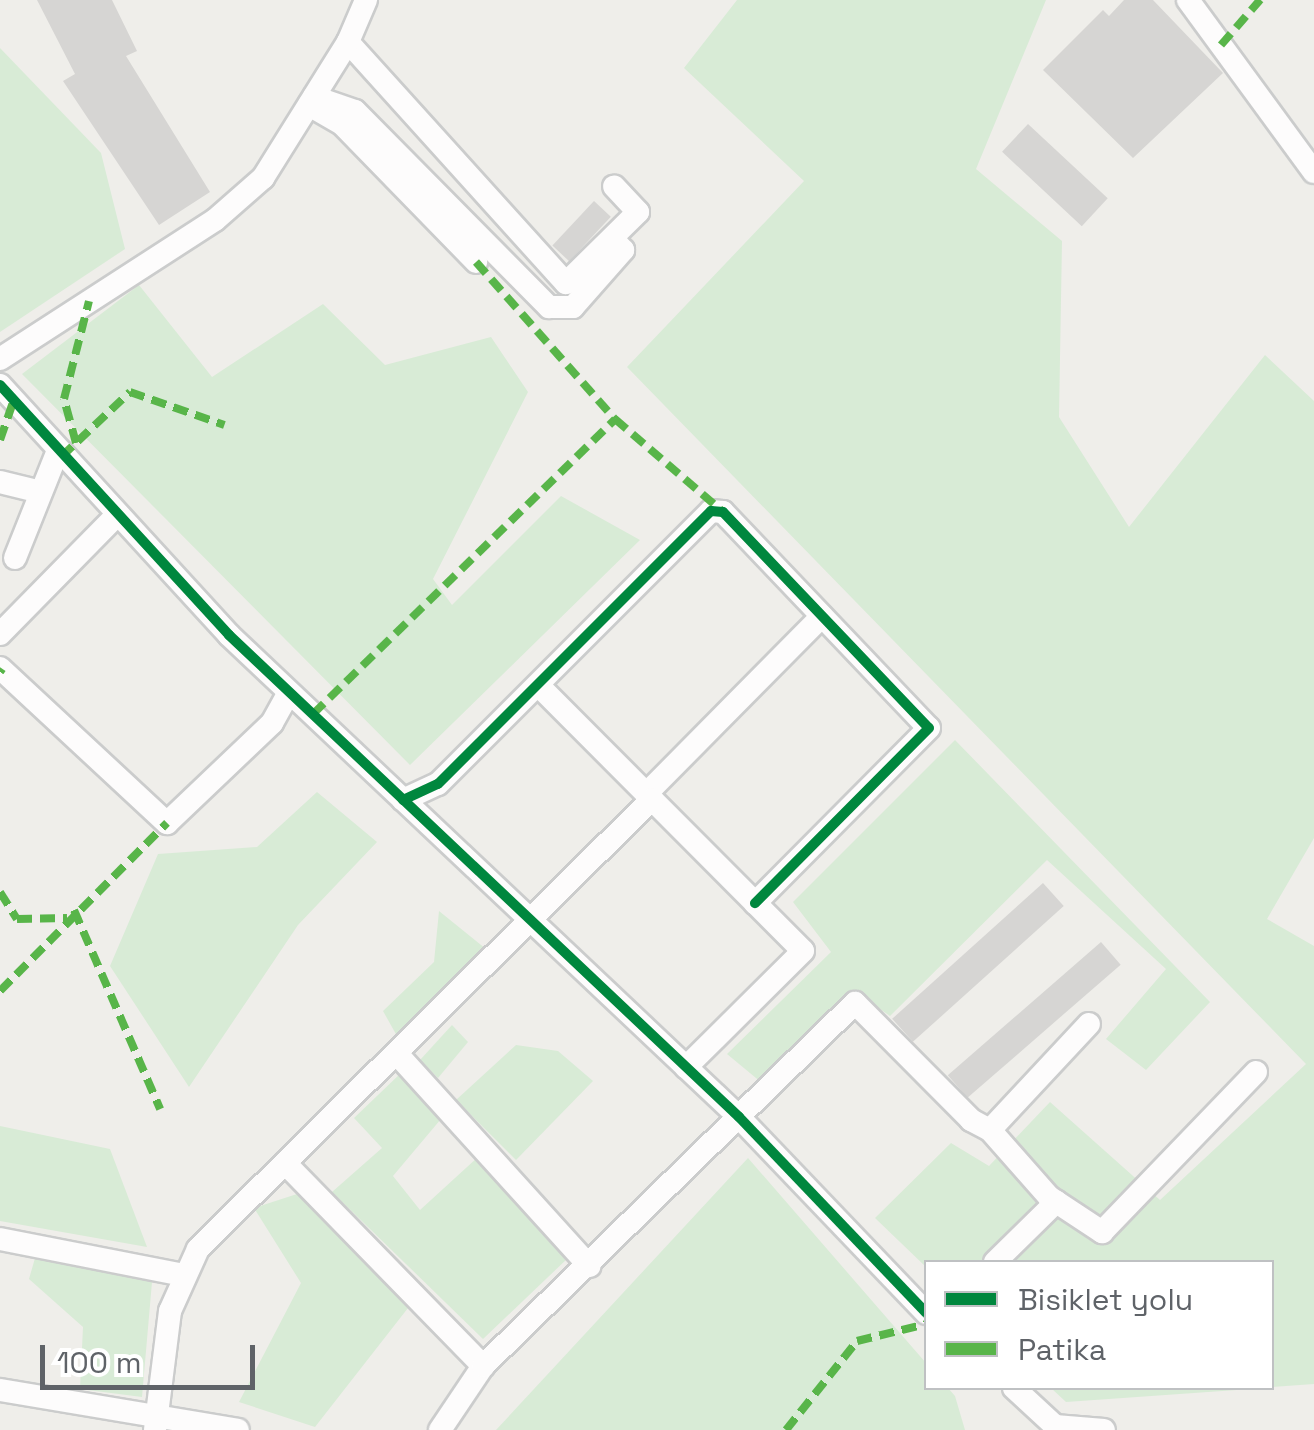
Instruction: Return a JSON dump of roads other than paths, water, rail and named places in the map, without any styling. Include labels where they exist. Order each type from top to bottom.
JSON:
[{"type":"street","points":[[0,359],[214,220],[263,178],[348,42],[366,0]]},
{"type":"street","points":[[1188,0],[1314,172]]},
{"type":"street","points":[[348,42],[566,284],[638,212],[614,186]]},
{"type":"street","points":[[312,101],[355,111],[549,307],[573,307],[623,250],[612,238]]},
{"type":"street","points":[[312,101],[343,125],[476,262]]},
{"type":"street","points":[[0,384],[115,518],[290,692],[739,1117],[924,1311]]},
{"type":"street","points":[[15,558],[57,453]]},
{"type":"street","points":[[0,482],[42,492]]},
{"type":"street","points":[[404,800],[438,784],[711,511],[723,512],[929,728],[755,903]]},
{"type":"street","points":[[0,634],[115,518]]},
{"type":"street","points":[[155,1423],[170,1311],[198,1249],[398,1055],[822,616]]},
{"type":"street","points":[[0,668],[167,823],[272,723],[290,692]]},
{"type":"street","points":[[538,686],[803,952],[686,1067]]},
{"type":"street","points":[[440,1430],[483,1366],[856,1003],[971,1120],[990,1130],[1056,1202],[1102,1232],[1256,1072]]},
{"type":"street","points":[[990,1130],[1090,1024]]},
{"type":"street","points":[[398,1055],[588,1266]]},
{"type":"street","points":[[285,1163],[483,1366]]},
{"type":"street","points":[[996,1260],[1056,1202]]},
{"type":"street","points":[[0,1238],[183,1275]]},
{"type":"street","points":[[0,1390],[155,1423],[238,1430]]},
{"type":"street","points":[[1016,1390],[1054,1428],[1104,1430]]}]
